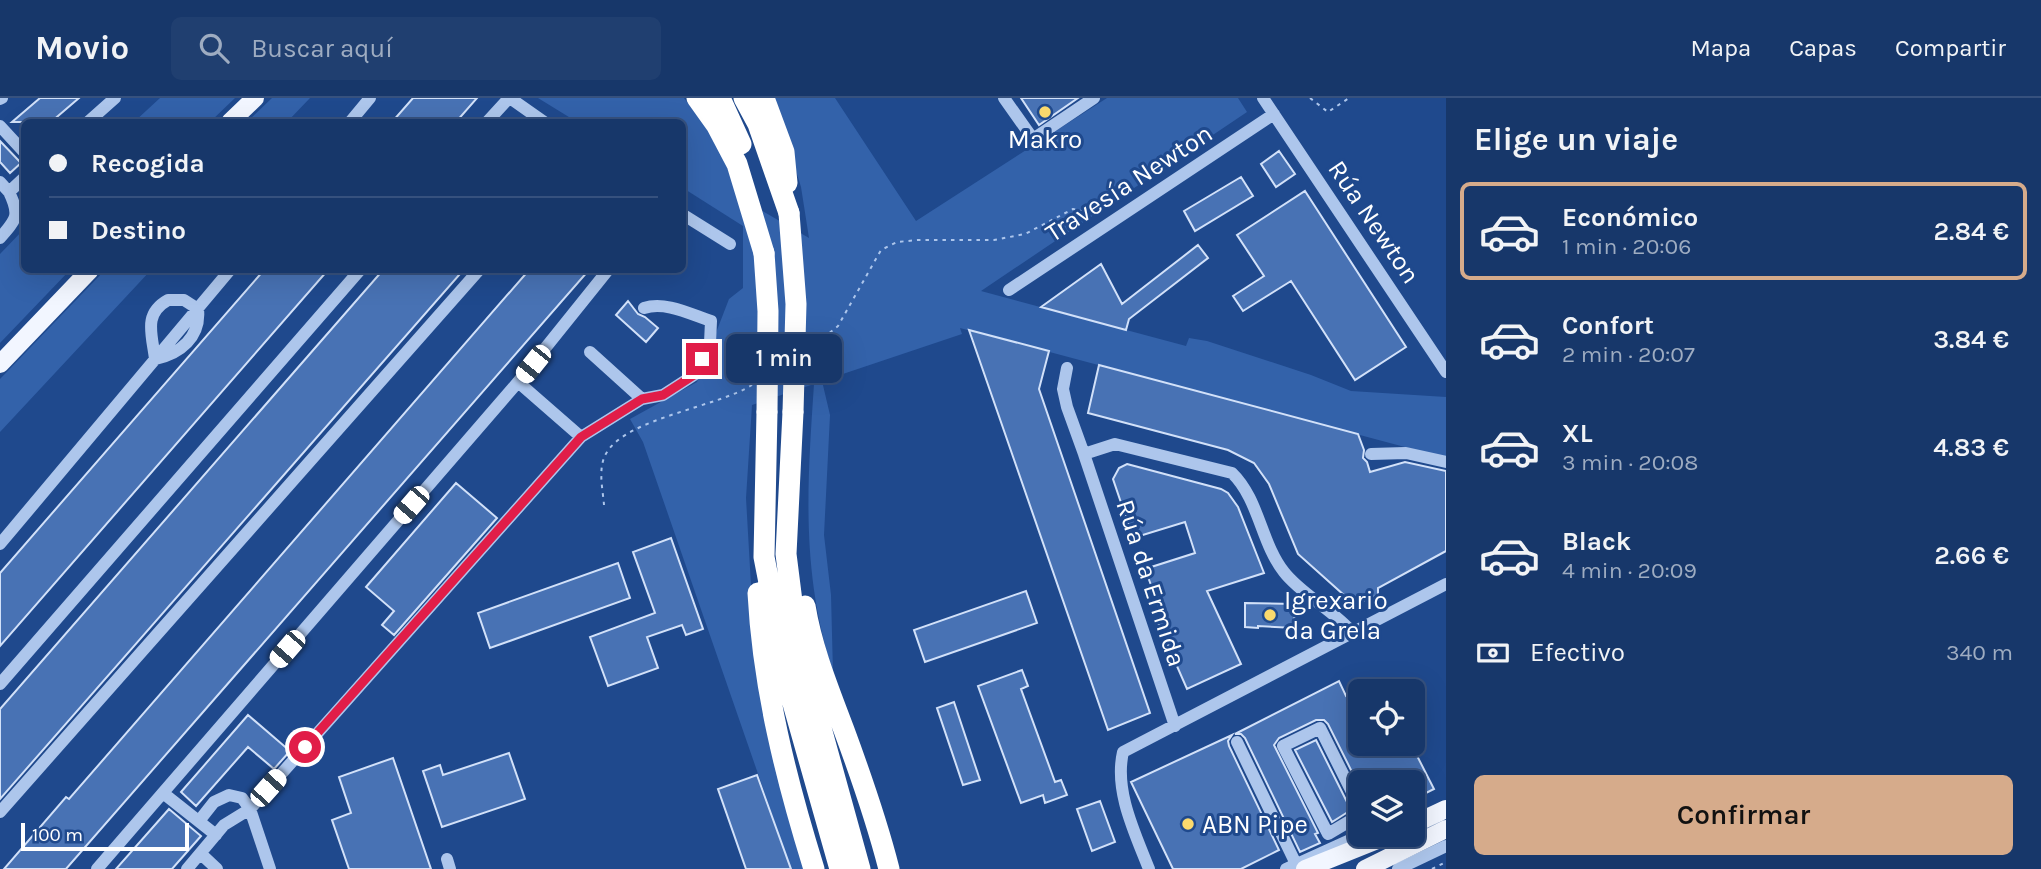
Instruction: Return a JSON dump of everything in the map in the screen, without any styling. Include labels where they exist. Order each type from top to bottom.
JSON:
[{"type":"highway","points":[[697,98],[728,145],[737,164],[764,253]]},
{"type":"highway","points":[[720,98],[745,152],[758,198],[764,253],[768,311],[764,557],[792,700],[840,869]]},
{"type":"highway","points":[[744,98],[758,124],[789,213]]},
{"type":"highway","points":[[764,98],[784,152],[796,304],[786,554],[797,641],[860,869]]},
{"type":"highway","points":[[788,497],[808,625],[877,825],[889,869]]},
{"type":"highway","points":[[764,557],[757,581],[761,644],[783,761],[814,869]]},
{"type":"main road","points":[[233,119],[255,98]]},
{"type":"main road","points":[[0,364],[87,273]]},
{"type":"main road","points":[[1365,869],[1446,829]]},
{"type":"main road","points":[[1296,867],[1355,847]]},
{"type":"main road","points":[[1329,869],[1368,847]]},
{"type":"street","points":[[91,119],[115,98]]},
{"type":"street","points":[[352,119],[370,98]]},
{"type":"street","points":[[490,119],[509,98],[540,119]]},
{"type":"street","points":[[1003,98],[1033,139],[1094,98]]},
{"type":"street","name":"Rúa Newton","points":[[1263,98],[1446,372]]},
{"type":"street","name":"Travesía Newton","points":[[1009,290],[1274,114]]},
{"type":"street","points":[[0,126],[21,149]]},
{"type":"street","points":[[0,237],[14,222],[16,208],[5,187],[21,179]]},
{"type":"street","points":[[686,216],[730,244]]},
{"type":"street","points":[[0,544],[228,273]]},
{"type":"street","points":[[0,684],[357,273]]},
{"type":"street","points":[[0,812],[476,273]]},
{"type":"street","points":[[97,869],[517,382],[606,273]]},
{"type":"street","points":[[155,359],[151,317],[156,307],[168,300],[184,300],[198,309]]},
{"type":"street","points":[[187,869],[224,825],[250,808],[581,437],[642,399],[663,395],[694,375],[710,343],[711,321],[668,307],[652,306],[643,309]]},
{"type":"street","points":[[590,352],[642,399]]},
{"type":"street","name":"Rúa da Ermida","points":[[1067,368],[1063,389],[1067,407],[1175,726]]},
{"type":"street","points":[[517,382],[581,437]]},
{"type":"street","points":[[1084,454],[1115,444],[1233,473],[1243,483],[1272,554],[1286,575],[1353,633]]},
{"type":"street","points":[[1371,454],[1406,453],[1446,462]]},
{"type":"street","points":[[1149,869],[1127,812],[1119,769],[1123,752],[1446,584]]},
{"type":"street","points":[[1348,784],[1320,728],[1283,746],[1328,834],[1348,822]]},
{"type":"street","points":[[1237,742],[1296,867],[1348,841]]},
{"type":"street","points":[[163,793],[216,835]]},
{"type":"street","points":[[199,821],[214,802],[229,795],[242,798],[250,808],[270,869]]},
{"type":"street","points":[[1345,824],[1348,834]]},
{"type":"street","points":[[1380,869],[1446,836]]},
{"type":"street","points":[[1398,869],[1446,846]]},
{"type":"street","points":[[201,854],[216,869]]},
{"type":"path","points":[[1310,98],[1328,112],[1349,98]]},
{"type":"path","points":[[805,352],[838,326],[881,250],[897,242],[994,240],[1025,234],[1073,209],[1096,213],[1113,222]]},
{"type":"path","points":[[604,505],[601,478],[606,453],[630,432],[746,389],[757,381]]},
{"type":"path","points":[[1432,869],[1446,862]]},
{"type":"shaded area","points":[[160,98],[235,98],[213,119],[137,119]]},
{"type":"shaded area","points":[[272,98],[310,98],[290,119],[250,119]]},
{"type":"shaded area","points":[[538,98],[684,98],[721,151],[738,197],[809,238],[801,187],[773,98],[835,98],[916,221],[1107,98],[1238,98],[1247,112],[981,291],[1186,346],[1189,338],[1207,341],[1351,391],[1446,397],[1446,458],[960,328],[962,334],[822,381],[830,415],[824,535],[831,595],[833,673],[823,636],[811,565],[808,495],[814,384],[752,405],[746,498],[754,638],[806,869],[791,869],[643,442],[630,419],[697,382],[729,299],[743,288],[743,226],[686,190],[686,119],[572,119]]},
{"type":"shaded area","points":[[21,232],[21,273],[67,273],[0,343],[0,254]]},
{"type":"shaded area","points":[[102,273],[148,273],[0,432],[0,379]]},
{"type":"building","points":[[40,98],[79,98],[54,119],[21,119],[21,122],[12,122]]},
{"type":"building","points":[[413,98],[477,98],[459,119],[395,119]]},
{"type":"building","name":"Makro","points":[[1021,98],[1078,98],[1039,125]]},
{"type":"building","points":[[0,141],[21,163],[10,173],[0,162]]},
{"type":"building","points":[[1279,151],[1295,174],[1276,187],[1261,164]]},
{"type":"building","points":[[1241,177],[1253,196],[1195,231],[1184,211]]},
{"type":"building","points":[[1305,191],[1406,347],[1355,380],[1291,281],[1243,311],[1233,296],[1264,276],[1237,235]]},
{"type":"building","points":[[1198,245],[1208,258],[1129,319],[1126,330],[1041,307],[1101,264],[1122,304]]},
{"type":"building","points":[[261,273],[325,273],[0,646],[0,573]]},
{"type":"building","points":[[380,273],[460,274],[0,799],[0,709]]},
{"type":"building","points":[[526,273],[586,273],[66,869],[4,869],[66,797],[69,799]]},
{"type":"building","points":[[628,301],[638,314],[658,328],[646,342],[616,315]]},
{"type":"building","points":[[969,330],[1049,351],[1039,389],[1150,713],[1108,730]]},
{"type":"building","points":[[1099,365],[1358,434],[1364,450],[1363,458],[1370,472],[1405,462],[1446,471],[1446,551],[1378,588],[1378,595],[1354,604],[1298,554],[1269,484],[1254,463],[1228,450],[1088,413]]},
{"type":"building","points":[[1127,464],[1228,493],[1238,507],[1264,573],[1207,591],[1241,664],[1187,689],[1158,623],[1164,620],[1145,569],[1195,553],[1185,522],[1133,538],[1113,479],[1119,468]]},
{"type":"building","points":[[456,483],[497,518],[394,635],[382,625],[394,611],[366,587]]},
{"type":"building","points":[[671,538],[703,629],[686,635],[682,625],[647,637],[658,668],[608,686],[590,637],[655,613],[633,552]]},
{"type":"building","points":[[618,563],[630,598],[490,648],[478,613]]},
{"type":"building","points":[[1026,591],[1037,623],[925,662],[914,630]]},
{"type":"building","name":"Igrexario da Grela","points":[[1245,603],[1295,604],[1294,628],[1245,627]]},
{"type":"building","points":[[1022,670],[1028,686],[1021,689],[1055,782],[1061,780],[1067,795],[1045,803],[1043,795],[1021,803],[978,686]]},
{"type":"building","points":[[1339,681],[1346,696],[1348,695],[1348,756],[1417,756],[1424,770],[1351,770],[1324,720],[1316,720],[1279,738],[1274,745],[1318,833],[1315,834],[1320,843],[1300,852],[1245,738],[1241,734],[1235,734]]},
{"type":"building","points":[[954,702],[980,780],[963,785],[937,708]]},
{"type":"building","points":[[248,715],[290,751],[274,769],[248,747],[196,806],[181,792]]},
{"type":"building","name":"ABN Pipe","points":[[1232,735],[1228,741],[1229,746],[1279,850],[1241,869],[1173,869],[1131,782]]},
{"type":"building","points":[[1316,740],[1348,804],[1348,812],[1332,822],[1295,750]]},
{"type":"building","points":[[509,753],[525,799],[442,827],[423,771],[440,765],[443,775]]},
{"type":"building","points":[[393,758],[431,869],[349,869],[332,820],[351,813],[339,777]]},
{"type":"building","points":[[1425,771],[1434,789],[1425,794]]},
{"type":"building","points":[[757,775],[791,869],[746,869],[718,789]]},
{"type":"building","points":[[1100,801],[1115,842],[1092,851],[1077,809]]},
{"type":"building","points":[[169,809],[201,836],[172,869],[116,869]]},
{"type":"place","name":"Makro","points":[[1045,112]]},
{"type":"place","name":"Igrexario da Grela","points":[[1270,615]]},
{"type":"place","name":"ABN Pipe","points":[[1188,824]]},
{"type":"route","points":[[305,747],[581,437],[642,399],[663,395],[694,375],[702,359]]}]
